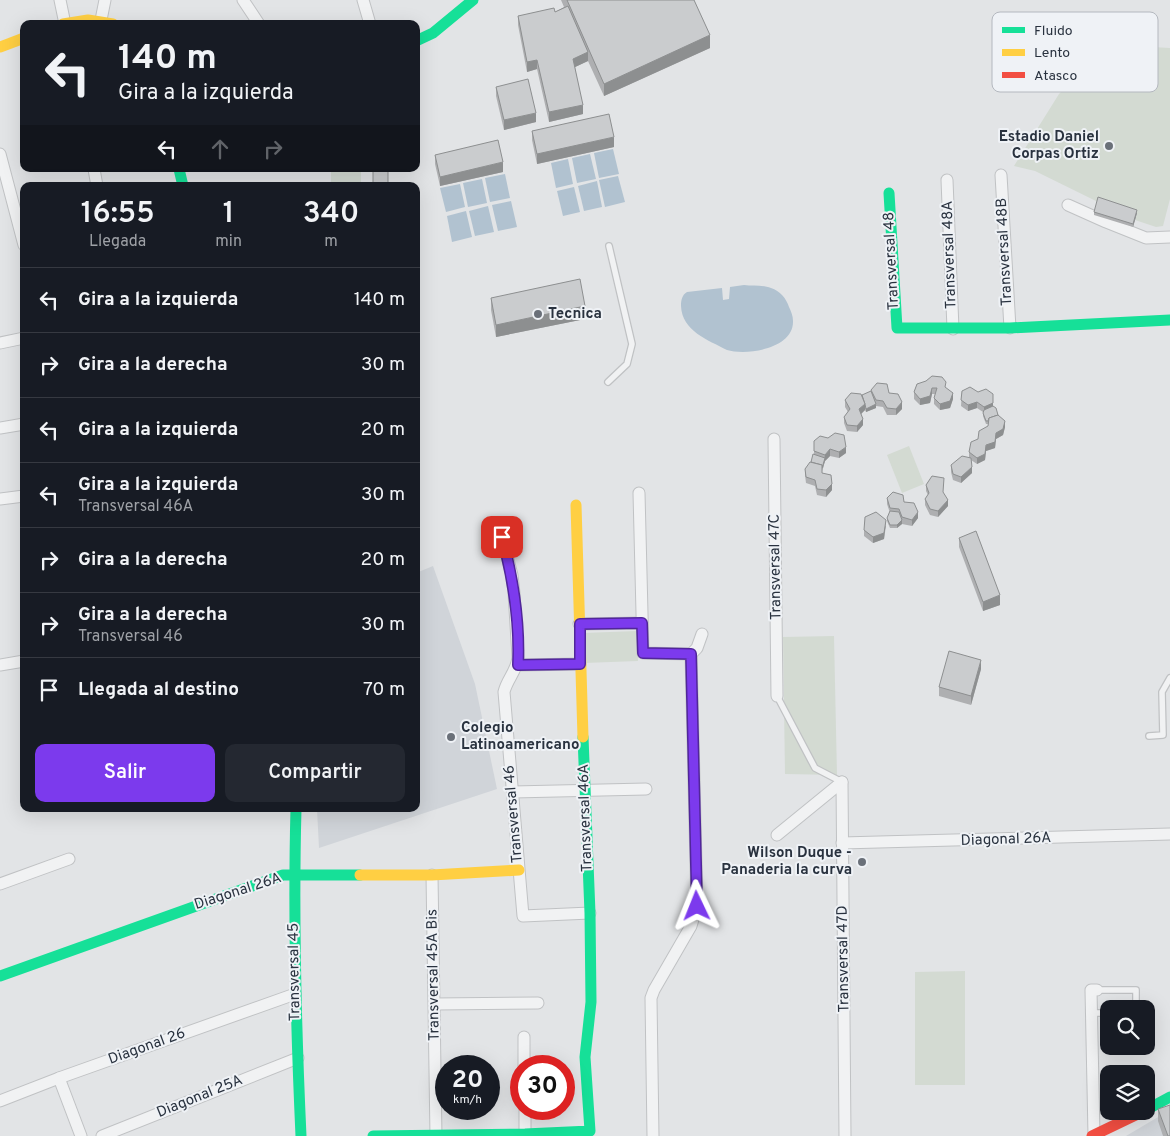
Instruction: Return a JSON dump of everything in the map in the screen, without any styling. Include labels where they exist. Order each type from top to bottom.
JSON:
[{"type":"street","points":[[60,0],[63,20]]},
{"type":"street","points":[[78,20],[101,20],[105,0]]},
{"type":"street","points":[[243,0],[256,20]]},
{"type":"street","points":[[363,0],[369,20]]},
{"type":"street","points":[[420,39],[433,33],[473,0]]},
{"type":"street","points":[[0,47],[20,40]]},
{"type":"street","points":[[0,154],[20,230]]},
{"type":"street","name":"Transversal 48B","points":[[1001,176],[1010,328]]},
{"type":"street","name":"Transversal 48A","points":[[947,180],[953,329]]},
{"type":"street","name":"Transversal 48","points":[[889,193],[897,328],[953,329]]},
{"type":"street","points":[[1068,205],[1146,238],[1170,237]]},
{"type":"street","points":[[953,329],[1170,320]]},
{"type":"street","points":[[0,343],[20,339]]},
{"type":"street","points":[[0,428],[20,425]]},
{"type":"street","name":"Transversal 47C","points":[[774,439],[777,696]]},
{"type":"street","points":[[639,493],[643,653],[691,654],[697,648],[702,634]]},
{"type":"street","points":[[0,500],[20,497]]},
{"type":"street","name":"Transversal 46A","points":[[571,1134],[590,1131],[585,1057],[590,1002],[590,913],[576,505]]},
{"type":"street","points":[[502,537],[512,575],[518,665],[580,664]]},
{"type":"street","points":[[580,624],[642,623]]},
{"type":"street","points":[[653,1136],[651,998],[691,926],[697,906],[691,654]]},
{"type":"street","points":[[0,665],[20,662]]},
{"type":"street","name":"Transversal 46","points":[[518,665],[507,682],[504,692],[523,916],[590,913]]},
{"type":"street","points":[[777,835],[842,782]]},
{"type":"street","name":"Transversal 47D","points":[[842,782],[845,1136]]},
{"type":"street","points":[[513,792],[646,789]]},
{"type":"street","name":"Transversal 45","points":[[296,812],[294,875],[295,994],[301,1136]]},
{"type":"street","name":"Diagonal 26A","points":[[842,843],[1170,834]]},
{"type":"street","points":[[0,884],[69,859]]},
{"type":"street","name":"Diagonal 26A","points":[[0,976],[283,875],[432,875],[519,870]]},
{"type":"street","name":"Transversal 45A Bis","points":[[432,875],[436,1136]]},
{"type":"street","points":[[1096,990],[1091,990],[1093,1136],[1126,1120]]},
{"type":"street","name":"Diagonal 26","points":[[0,1101],[59,1078],[295,994]]},
{"type":"street","points":[[435,1004],[538,1003]]},
{"type":"street","points":[[524,1037],[524,1055]]},
{"type":"street","name":"Diagonal 25A","points":[[102,1136],[298,1058]]},
{"type":"street","points":[[59,1078],[81,1136]]},
{"type":"street","points":[[1155,1105],[1170,1097]]},
{"type":"street","points":[[525,1120],[525,1135]]},
{"type":"street","points":[[373,1136],[571,1134]]},
{"type":"lane","points":[[608,382],[627,364],[632,344],[609,246]]},
{"type":"lane","points":[[1149,736],[1163,735],[1162,692],[1170,678]]},
{"type":"lane","points":[[777,696],[815,768],[842,782]]},
{"type":"lane","points":[[1096,990],[1136,990],[1136,1000]]},
{"type":"lane","points":[[1092,1013],[1100,1013]]},
{"type":"shaded area","name":"Estadio Daniel Corpas Ortiz","points":[[1158,47],[1170,48],[1170,199],[1163,226],[1156,227],[1135,220],[1137,213],[1098,202],[1035,171],[1014,166],[1061,92],[1158,92]]},
{"type":"shaded area","points":[[331,172],[361,172],[361,182],[331,182]]},
{"type":"shaded area","points":[[909,446],[924,484],[902,493],[887,455]]},
{"type":"shaded area","name":"Colegio Latinoamericano","points":[[433,566],[475,684],[497,789],[319,848],[317,812],[420,812],[420,571]]},
{"type":"shaded area","points":[[637,631],[638,661],[584,663],[583,633]]},
{"type":"shaded area","points":[[834,636],[837,775],[785,774],[783,637]]},
{"type":"shaded area","points":[[965,971],[965,1085],[915,1085],[915,972]]},
{"type":"shaded area","points":[[1170,1110],[1170,1136],[1126,1136],[1155,1120]]},
{"type":"water","points":[[613,149],[619,174],[599,178],[594,153]]},
{"type":"water","points":[[590,154],[596,179],[577,183],[572,158]]},
{"type":"water","points":[[568,159],[573,184],[556,188],[551,163]]},
{"type":"water","points":[[505,174],[510,198],[490,202],[485,178]]},
{"type":"water","points":[[618,176],[625,202],[605,207],[599,180]]},
{"type":"water","points":[[482,179],[487,203],[468,207],[463,183]]},
{"type":"water","points":[[597,181],[602,207],[584,211],[578,186]]},
{"type":"water","points":[[460,184],[465,207],[446,212],[440,188]]},
{"type":"water","points":[[574,187],[580,212],[563,216],[557,191]]},
{"type":"water","points":[[511,201],[517,227],[498,231],[492,205]]},
{"type":"water","points":[[488,206],[494,232],[475,236],[469,211]]},
{"type":"water","points":[[466,211],[472,237],[452,242],[447,216]]},
{"type":"water","points":[[744,285],[774,289],[786,301],[793,321],[791,331],[778,344],[756,351],[735,352],[727,350],[697,334],[682,315],[681,304],[683,296],[687,292],[722,288],[723,300],[729,299],[730,287]]},
{"type":"building","points":[[567,0],[694,0],[710,35],[604,84]]},
{"type":"building","points":[[568,6],[588,52],[573,59],[583,105],[549,112],[537,60],[527,62],[518,16],[554,8],[555,12]]},
{"type":"building","points":[[528,79],[536,113],[504,120],[496,87]]},
{"type":"building","points":[[609,114],[614,137],[537,154],[532,131]]},
{"type":"building","points":[[498,140],[503,162],[440,177],[435,155]]},
{"type":"building","points":[[373,172],[388,172],[388,182],[373,182]]},
{"type":"building","points":[[1098,197],[1137,210],[1133,224],[1094,212]]},
{"type":"building","points":[[580,279],[585,306],[496,325],[491,298]]},
{"type":"building","points":[[932,376],[942,377],[946,382],[945,387],[953,393],[950,401],[940,404],[934,398],[937,388],[932,388],[930,396],[920,399],[914,392],[917,384],[926,381]]},
{"type":"building","points":[[877,383],[887,384],[889,393],[898,394],[902,402],[896,409],[887,408],[883,401],[876,400],[871,390]]},
{"type":"building","points":[[970,387],[978,392],[986,389],[993,394],[993,403],[984,407],[977,402],[968,405],[961,400],[962,391]]},
{"type":"building","points":[[871,391],[876,404],[866,409],[862,395]]},
{"type":"building","points":[[851,393],[861,394],[865,404],[859,409],[863,419],[857,426],[847,425],[844,417],[850,409],[845,400]]},
{"type":"building","points":[[993,406],[996,408],[998,415],[986,421],[983,413],[984,410]]},
{"type":"building","points":[[998,415],[1005,421],[1003,429],[996,433],[995,442],[986,445],[985,454],[977,458],[969,452],[971,442],[978,439],[979,431],[988,426],[989,418]]},
{"type":"building","points":[[835,433],[844,435],[846,447],[839,452],[830,449],[825,455],[814,451],[814,441],[820,436],[828,438]]},
{"type":"building","points":[[813,454],[825,458],[822,468],[822,465],[811,462]]},
{"type":"building","points":[[962,456],[971,458],[972,467],[961,477],[953,474],[951,465]]},
{"type":"building","points":[[810,462],[822,465],[822,473],[831,475],[832,484],[826,490],[817,489],[815,480],[806,477],[805,469]]},
{"type":"building","points":[[932,476],[944,478],[943,492],[948,500],[938,511],[930,509],[925,499],[929,493],[926,485]]},
{"type":"building","points":[[893,492],[903,495],[904,502],[914,503],[918,512],[912,520],[902,517],[899,509],[890,508],[887,498]]},
{"type":"building","points":[[890,511],[899,512],[902,520],[897,525],[890,525],[887,518]]},
{"type":"building","points":[[876,512],[886,520],[884,533],[873,537],[864,530],[865,517]]},
{"type":"building","points":[[976,531],[1000,595],[983,602],[959,538]]},
{"type":"building","points":[[949,651],[981,660],[971,696],[939,687]]},
{"type":"building","points":[[1170,1105],[1170,1136],[1168,1136],[1158,1109]]},
{"type":"traffic: fast","points":[[420,39],[433,33],[473,0]]},
{"type":"traffic: fast","points":[[180,172],[182,182]]},
{"type":"traffic: fast","points":[[889,193],[897,328],[1010,328],[1170,320]]},
{"type":"traffic: fast","points":[[373,1136],[525,1134],[590,1131],[585,1057],[591,1002],[590,913],[583,737]]},
{"type":"traffic: fast","points":[[296,812],[296,972],[301,1136]]},
{"type":"traffic: fast","points":[[0,976],[283,875],[360,875]]},
{"type":"traffic: fast","points":[[1155,1105],[1170,1097]]},
{"type":"traffic: slow","points":[[0,47],[20,40]]},
{"type":"traffic: slow","points":[[576,505],[583,737]]},
{"type":"traffic: slow","points":[[360,875],[432,875],[519,870]]},
{"type":"traffic: jam","points":[[1092,1136],[1125,1120]]},
{"type":"place","name":"Estadio Daniel Corpas Ortiz","points":[[1109,146]]},
{"type":"place","name":"Tecnica","points":[[538,314]]},
{"type":"place","name":"Colegio Latinoamericano","points":[[451,737]]},
{"type":"place","name":"Wilson Duque - Panaderia la curva","points":[[862,862]]},
{"type":"route","points":[[502,537],[512,575],[518,665],[580,664],[580,624],[642,623],[643,653],[691,654],[697,906]]}]
